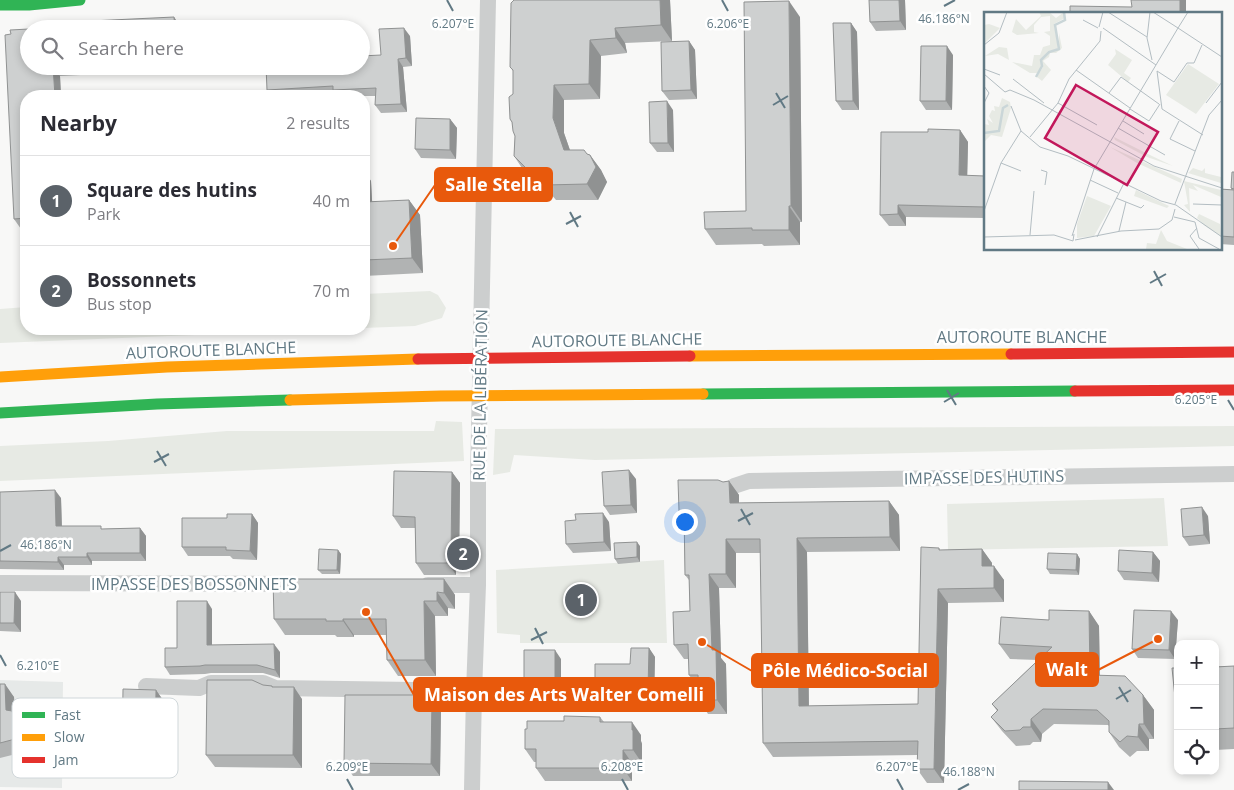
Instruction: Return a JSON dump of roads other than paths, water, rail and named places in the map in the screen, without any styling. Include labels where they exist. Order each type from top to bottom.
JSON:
[{"type":"main road","points":[[0,5],[29,5],[52,1],[80,0]]},
{"type":"main road","name":"AUTOROUTE BLANCHE","points":[[0,377],[177,367],[376,360],[1234,352]]},
{"type":"main road","points":[[0,413],[157,404],[441,396],[1234,390]]},
{"type":"street","name":"RUE DE LA LIBÉRATION","points":[[472,790],[478,585],[478,478],[488,0]]},
{"type":"street","name":"IMPASSE DES HUTINS","points":[[734,486],[749,481],[1234,474]]},
{"type":"street","name":"IMPASSE DES BOSSONNETS","points":[[0,583],[307,584]]},
{"type":"street","points":[[414,585],[478,585]]},
{"type":"street","points":[[146,686],[199,688],[211,683],[263,684],[275,688],[474,692]]},
{"type":"place","name":"Salle Stella","points":[[393,246]]},
{"type":"place","name":"Bossonnets","points":[[463,554]]},
{"type":"place","name":"Square des hutins","points":[[581,600]]},
{"type":"place","name":"Maison des Arts Walter Comelli","points":[[366,612]]},
{"type":"place","name":"Walt","points":[[1158,639]]},
{"type":"place","name":"Pôle Médico-Social","points":[[702,642]]}]
